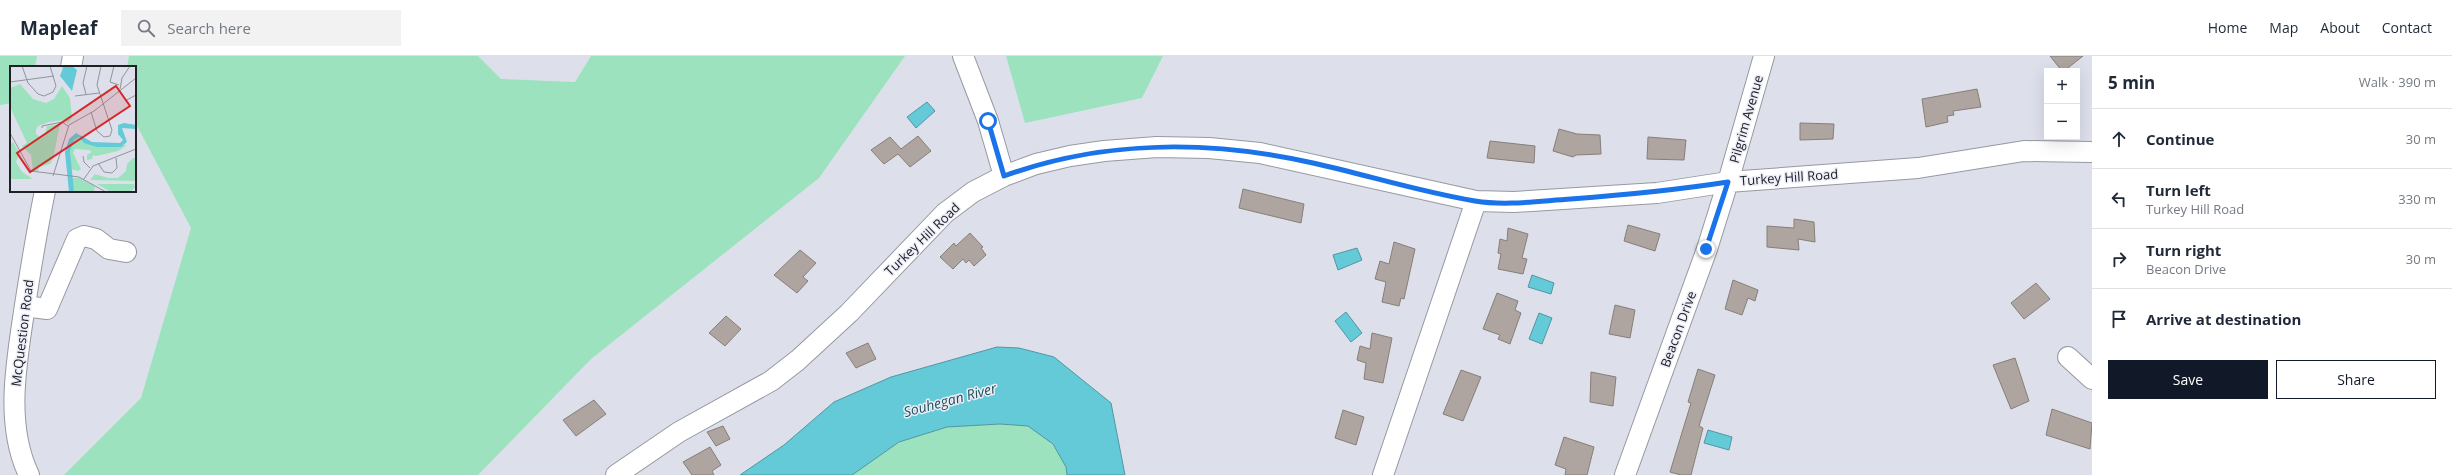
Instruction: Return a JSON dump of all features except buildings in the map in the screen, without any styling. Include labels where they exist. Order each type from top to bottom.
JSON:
[{"type":"street","points":[[71,66],[73,56]]},
{"type":"street","points":[[964,56],[988,121],[1004,176]]},
{"type":"street","name":"Pilgrim Avenue","points":[[1728,182],[1764,56]]},
{"type":"street","name":"Turkey Hill Road","points":[[616,475],[679,432],[771,381],[798,360],[849,313],[945,213],[973,192],[1004,176],[1036,164],[1104,150],[1157,147],[1209,148],[1260,153],[1311,163],[1476,201],[1531,202],[1656,193],[1728,182],[1918,168],[2024,151],[2092,152]]},
{"type":"street","name":"Beacon Drive","points":[[1625,475],[1693,289],[1728,182]]},
{"type":"street","name":"McQuestion Road","points":[[30,475],[24,465],[17,431],[15,396],[25,306],[45,192]]},
{"type":"street","points":[[1383,475],[1476,201]]},
{"type":"street","points":[[25,306],[47,309],[77,239],[84,236],[96,239],[109,249],[126,252]]},
{"type":"street","points":[[2068,357],[2092,379]]},
{"type":"green space","points":[[0,56],[37,56],[35,66],[10,66],[10,103],[0,105]]},
{"type":"green space","points":[[129,56],[478,56],[501,79],[575,82],[591,56],[905,56],[819,178],[591,359],[478,475],[64,475],[141,398],[191,228],[136,124],[136,66],[127,66]]},
{"type":"green space","points":[[1006,56],[1163,56],[1142,98],[1025,123]]},
{"type":"green space","points":[[1000,424],[1025,425],[1035,429],[1048,439],[1059,453],[1066,468],[1067,475],[852,475],[899,442],[947,427]]},
{"type":"water","points":[[927,102],[935,111],[916,128],[907,117]]},
{"type":"water","points":[[1357,248],[1362,260],[1338,270],[1333,255]]},
{"type":"water","points":[[1532,275],[1554,283],[1551,294],[1528,287]]},
{"type":"water","points":[[1346,312],[1362,333],[1351,342],[1335,321]]},
{"type":"water","points":[[1539,313],[1552,318],[1542,344],[1529,339]]},
{"type":"water","name":"Souhegan River","points":[[997,347],[1019,348],[1054,357],[1111,403],[1125,475],[1067,475],[1066,467],[1053,444],[1028,426],[1000,424],[947,427],[899,442],[852,475],[740,475],[784,445],[834,402],[891,377]]},
{"type":"water","points":[[1708,430],[1732,437],[1729,450],[1704,443]]},
{"type":"route","points":[[988,121],[1004,176],[1036,164],[1070,156],[1104,150],[1157,147],[1209,148],[1260,153],[1311,163],[1476,201],[1531,202],[1656,193],[1728,182],[1706,249]]}]
